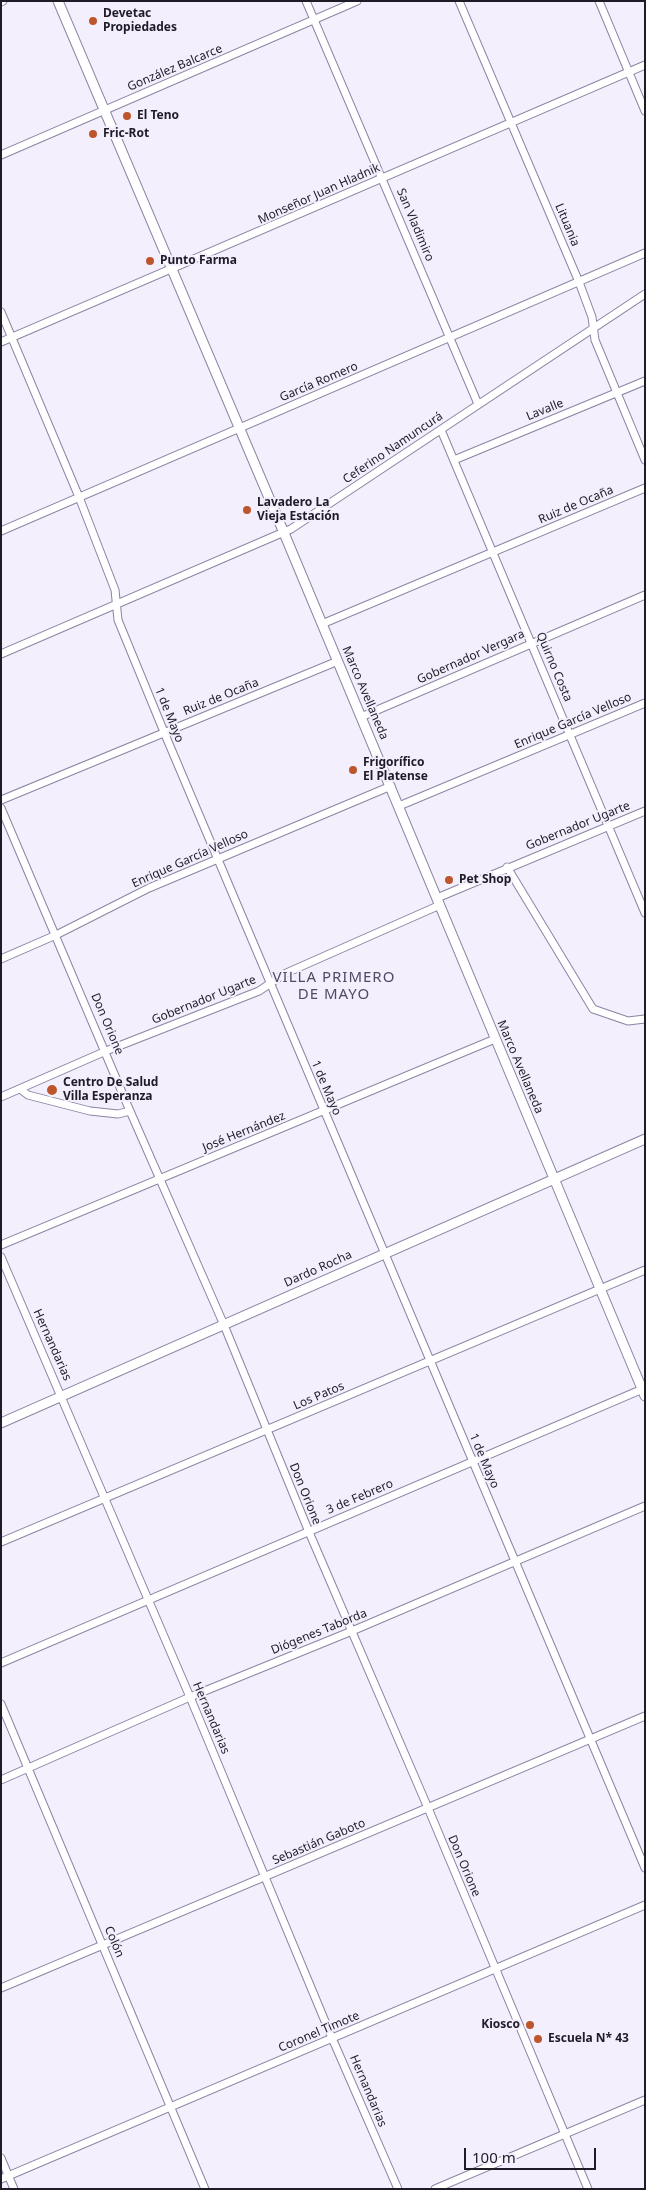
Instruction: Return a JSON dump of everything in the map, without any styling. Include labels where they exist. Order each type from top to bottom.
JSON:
[{"type":"street","name":"Marco Avellaneda","points":[[58,1],[362,717],[553,1179],[644,1391]]},
{"type":"street","name":"San Vladimiro","points":[[306,1],[478,404]]},
{"type":"street","name":"González Balcarce","points":[[1,155],[357,1]]},
{"type":"street","name":"Lituania","points":[[460,1],[579,282],[592,317],[595,340],[645,460]]},
{"type":"street","points":[[599,1],[645,111]]},
{"type":"street","name":"Monseñor Juan Hladnik","points":[[1,342],[645,65]]},
{"type":"street","name":"García Romero","points":[[1,531],[451,338],[645,252]]},
{"type":"street","name":"Ceferino Namuncurá","points":[[1,654],[284,533],[645,294]]},
{"type":"street","name":"1 de Mayo","points":[[1,312],[79,498],[114,590],[118,620],[164,732],[323,1112],[385,1253],[645,1868]]},
{"type":"street","name":"Lavalle","points":[[454,460],[645,381]]},
{"type":"street","name":"Quirno Costa","points":[[441,430],[645,913]]},
{"type":"street","name":"Ruiz de Ocaña","points":[[322,624],[645,488]]},
{"type":"street","name":"Gobernador Vergara","points":[[362,717],[645,595]]},
{"type":"street","name":"Ruiz de Ocaña","points":[[1,800],[338,661]]},
{"type":"street","name":"Enrique García Velloso","points":[[399,806],[645,703]]},
{"type":"street","name":"Enrique García Velloso","points":[[1,959],[56,935],[150,888],[391,786]]},
{"type":"street","name":"Don Orione","points":[[1,808],[159,1179],[224,1325],[309,1532],[428,1808],[588,2189]]},
{"type":"street","name":"Gobernador Ugarte","points":[[1,1096],[270,985],[284,974],[507,867],[645,811]]},
{"type":"street","points":[[507,867],[593,1009],[628,1021],[645,1019]]},
{"type":"street","name":"José Hernández","points":[[1,1245],[495,1039]]},
{"type":"street","points":[[20,1089],[28,1095],[90,1111],[118,1114],[130,1111]]},
{"type":"street","name":"Dardo Rocha","points":[[1,1423],[644,1140]]},
{"type":"street","name":"Hernandarias","points":[[1,1257],[63,1397],[332,2038],[398,2189]]},
{"type":"street","name":"Los Patos","points":[[1,1542],[645,1270]]},
{"type":"street","name":"3 de Febrero","points":[[1,1663],[644,1391]]},
{"type":"street","name":"Diógenes Taborda","points":[[1,1780],[190,1697],[352,1631],[645,1506]]},
{"type":"street","name":"Colón","points":[[1,1704],[206,2189]]},
{"type":"street","name":"Sebastián Gaboto","points":[[1,1988],[645,1716]]},
{"type":"street","name":"Coronel Timote","points":[[1,2179],[172,2108],[645,1905]]},
{"type":"street","points":[[435,2189],[645,2100]]},
{"type":"street","points":[[1,2158],[14,2189]]},
{"type":"place","name":"Devetac Propiedades","points":[[93,21]]},
{"type":"place","name":"El Teno","points":[[127,116]]},
{"type":"place","name":"Fric-Rot","points":[[93,134]]},
{"type":"place","name":"Punto Farma","points":[[150,261]]},
{"type":"place","name":"Lavadero La Vieja Estación","points":[[247,510]]},
{"type":"place","name":"Frigorífico El Platense","points":[[353,770]]},
{"type":"place","name":"Pet Shop","points":[[449,880]]},
{"type":"place","name":"Centro De Salud Villa Esperanza","points":[[52,1090]]},
{"type":"place","name":"Kiosco","points":[[530,2025]]},
{"type":"place","name":"Escuela N* 43","points":[[538,2039]]},
{"type":"district","name":"VILLA PRIMERO DE MAYO","points":[[334,986]]}]
